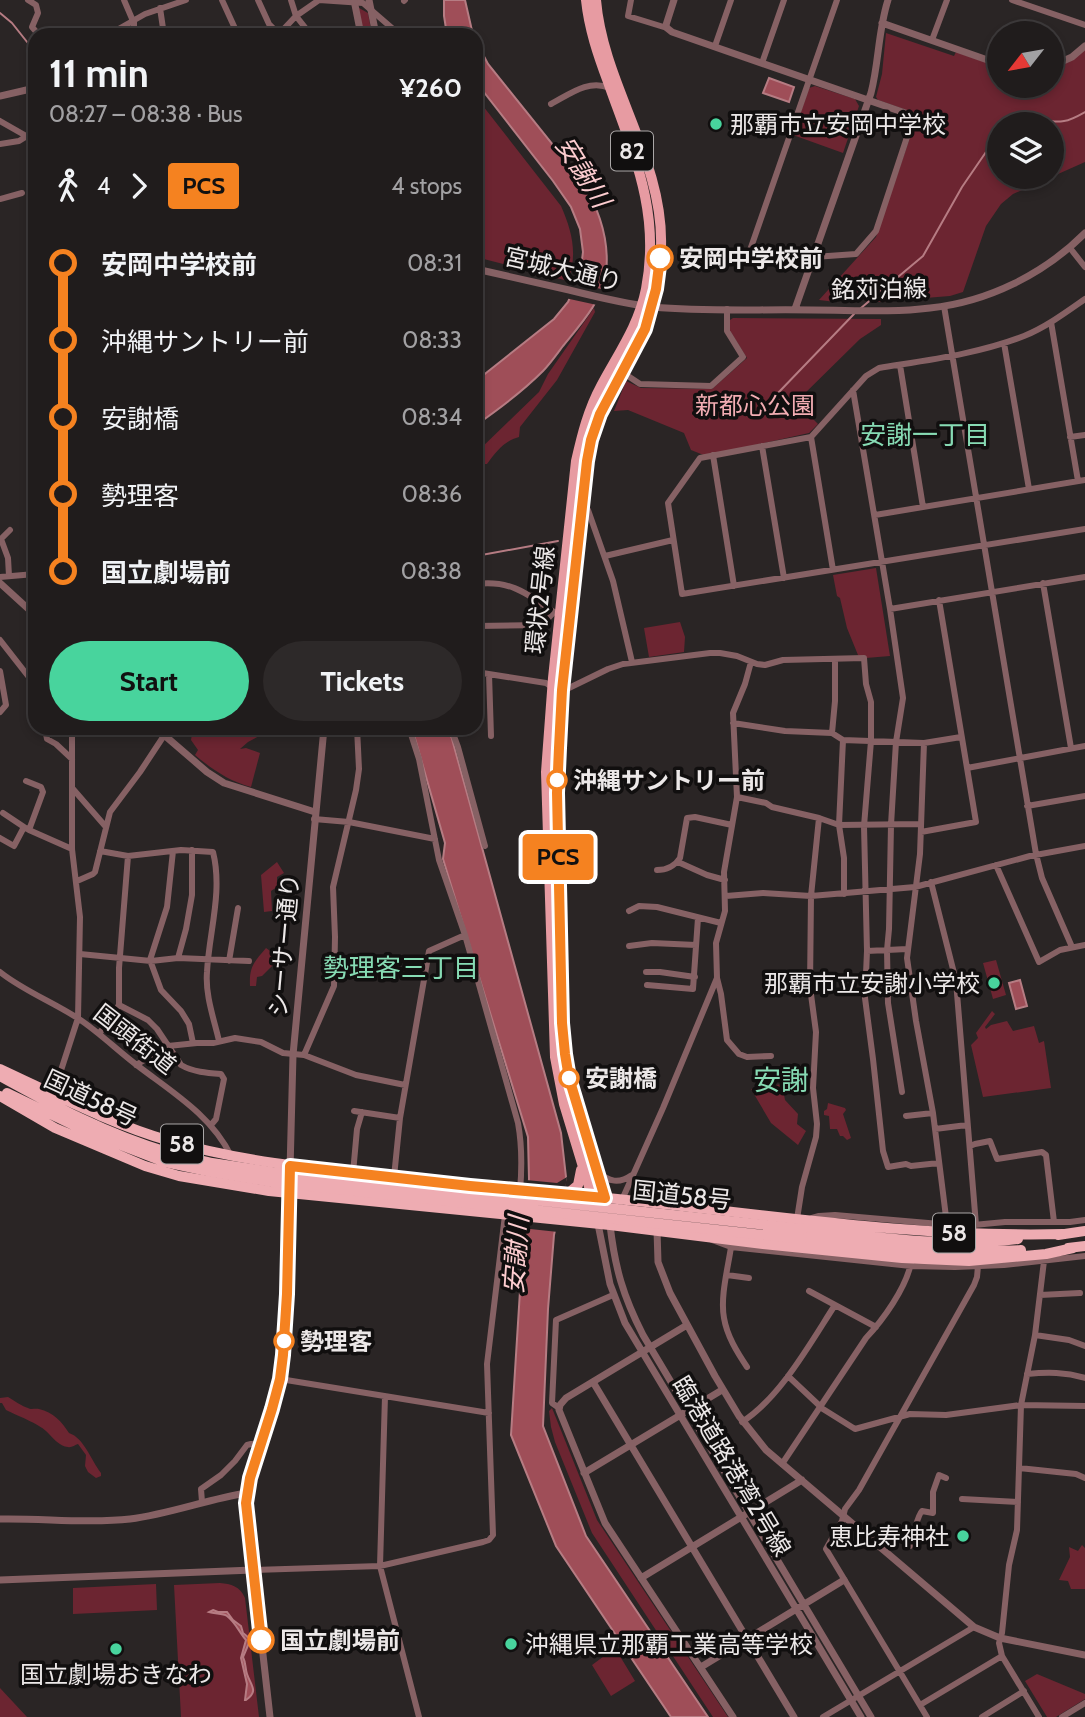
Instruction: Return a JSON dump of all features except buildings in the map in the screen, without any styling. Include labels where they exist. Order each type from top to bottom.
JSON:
[{"type":"highway","name":"58","points":[[0,1069],[50,1104],[201,1150],[231,1156],[290,1166],[605,1198],[802,1227]]},
{"type":"highway","name":"国道58号","points":[[0,1076],[107,1141],[212,1172],[272,1182],[802,1227],[906,1240],[1005,1241],[1085,1231]]},
{"type":"highway","name":"国道58号","points":[[0,1090],[50,1104]]},
{"type":"highway","name":"58","points":[[0,1096],[55,1128],[127,1159],[179,1176],[288,1194],[925,1259],[969,1261],[1046,1254],[1073,1248]]},
{"type":"highway","points":[[50,1104],[48,1120],[55,1128]]},
{"type":"highway","name":"国道58号","points":[[802,1227],[907,1249],[965,1252],[1085,1246]]},
{"type":"main road","name":"環状2号線","points":[[586,0],[592,33],[640,174],[649,212],[647,306],[635,350],[600,414],[591,440],[577,508],[561,614],[557,689],[562,1023],[565,1054],[569,1078],[605,1198],[610,1225]]},
{"type":"main road","name":"環状2号線","points":[[577,508],[576,461],[581,436],[600,387],[656,289],[661,233],[659,211],[649,171],[604,45],[596,0]]},
{"type":"main road","name":"環状2号線","points":[[557,689],[546,772],[555,1057],[560,1088],[593,1197],[598,1224]]},
{"type":"main road","points":[[565,1195],[578,1185],[582,1166]]},
{"type":"street","points":[[28,0],[36,5],[38,13],[33,28]]},
{"type":"street","points":[[124,0],[134,20],[134,28]]},
{"type":"street","points":[[120,28],[160,8],[186,0]]},
{"type":"street","points":[[222,0],[235,28]]},
{"type":"street","points":[[258,0],[272,28]]},
{"type":"street","points":[[292,0],[296,16],[305,28]]},
{"type":"street","points":[[285,28],[296,16],[320,0],[363,2],[392,28]]},
{"type":"street","points":[[369,0],[375,28]]},
{"type":"street","points":[[631,0],[628,16],[667,28],[672,32],[715,46],[809,80],[914,116],[876,231],[856,254],[814,257],[748,256],[809,80],[837,0]]},
{"type":"street","points":[[667,28],[674,0]]},
{"type":"street","points":[[715,46],[731,0]]},
{"type":"street","points":[[762,63],[784,0]]},
{"type":"street","points":[[795,310],[868,100],[888,0]]},
{"type":"street","points":[[932,40],[947,0]]},
{"type":"street","points":[[1013,0],[1085,25]]},
{"type":"street","points":[[354,1],[360,28]]},
{"type":"street","points":[[160,8],[163,28]]},
{"type":"street","points":[[882,23],[987,60]]},
{"type":"street","points":[[1064,61],[1085,46]]},
{"type":"street","points":[[551,104],[588,85],[600,84],[610,88]]},
{"type":"street","points":[[0,96],[28,90]]},
{"type":"street","points":[[0,121],[27,136],[19,141],[0,144]]},
{"type":"street","points":[[0,200],[22,193]]},
{"type":"street","name":"銘苅泊線","points":[[647,306],[795,310],[910,310],[944,306],[975,299],[1005,287],[1041,268],[1070,248],[1085,233]]},
{"type":"street","points":[[1070,248],[1085,267]]},
{"type":"street","name":"宮城大通り","points":[[483,271],[647,306]]},
{"type":"street","points":[[1085,299],[1051,322],[1004,343],[953,356],[879,368],[853,390],[811,437],[700,458],[668,503],[682,594],[1085,529]]},
{"type":"street","points":[[944,306],[1036,854],[1042,878],[1072,947]]},
{"type":"street","points":[[622,372],[640,384],[711,386],[743,357],[726,331],[727,309]]},
{"type":"street","points":[[874,515],[1081,481],[1070,437],[1051,322]]},
{"type":"street","points":[[1004,343],[1029,489]]},
{"type":"street","points":[[900,365],[923,507]]},
{"type":"street","points":[[853,390],[903,698],[896,742],[887,950],[888,1003],[902,1093]]},
{"type":"street","points":[[1070,437],[1085,435]]},
{"type":"street","points":[[811,437],[833,570]]},
{"type":"street","points":[[762,446],[784,578]]},
{"type":"street","points":[[713,455],[734,586]]},
{"type":"street","points":[[577,508],[588,510],[605,556],[632,662]]},
{"type":"street","points":[[9,576],[8,558],[1,539],[10,530]]},
{"type":"street","points":[[605,556],[673,540]]},
{"type":"street","points":[[0,577],[28,575]]},
{"type":"street","points":[[890,609],[1085,576]]},
{"type":"street","points":[[0,583],[28,609]]},
{"type":"street","points":[[483,584],[500,583],[520,589],[561,614],[542,625],[483,626]]},
{"type":"street","points":[[1043,583],[1071,748]]},
{"type":"street","points":[[737,797],[839,825],[921,828],[976,822],[939,600]]},
{"type":"street","points":[[0,640],[28,676]]},
{"type":"street","points":[[483,673],[546,683],[557,689],[569,688],[608,669],[632,662],[720,653],[765,665],[783,660],[864,658],[866,684],[871,702],[871,741],[864,826],[867,951],[865,998],[883,1151],[888,1167],[939,1163]]},
{"type":"street","points":[[832,733],[835,659]]},
{"type":"street","points":[[751,662],[733,713],[737,797],[724,872],[725,911],[716,943],[717,978],[727,1040],[739,1054],[747,1057],[771,1056]]},
{"type":"street","points":[[0,671],[6,705],[0,712]]},
{"type":"street","points":[[489,674],[491,736]]},
{"type":"street","points":[[733,723],[785,731],[832,733],[843,740],[924,743],[961,737]]},
{"type":"street","points":[[46,735],[47,739],[72,759]]},
{"type":"street","points":[[50,1104],[78,1018],[80,905],[72,849],[72,735]]},
{"type":"street","points":[[77,881],[93,874],[113,807],[165,735]]},
{"type":"street","points":[[170,735],[207,772],[224,783],[315,815],[435,839]]},
{"type":"street","name":"シーサー通り","points":[[270,1717],[246,1510],[247,1493],[280,1379],[283,1355],[293,1055],[323,735]]},
{"type":"street","points":[[304,1055],[334,986],[333,887],[359,769],[357,735]]},
{"type":"street","points":[[411,735],[419,759],[439,860],[465,935],[518,1122],[523,1191]]},
{"type":"street","points":[[454,735],[485,846]]},
{"type":"street","points":[[843,740],[839,825],[844,858],[844,894]]},
{"type":"street","points":[[924,743],[921,828],[907,949],[910,985],[933,1113],[947,1225]]},
{"type":"street","points":[[967,768],[1085,746]]},
{"type":"street","points":[[0,838],[14,846],[27,829],[43,792],[41,787],[26,781]]},
{"type":"street","points":[[73,789],[106,827]]},
{"type":"street","points":[[1027,806],[1085,796]]},
{"type":"street","points":[[3,813],[27,829],[72,849]]},
{"type":"street","points":[[657,870],[664,870],[680,859],[687,818],[695,817],[732,825]]},
{"type":"street","points":[[802,1227],[802,1187],[817,1124],[813,1088],[816,1032],[810,987],[811,896],[819,818]]},
{"type":"street","points":[[726,896],[763,893],[811,896],[915,887],[1036,854],[1085,846]]},
{"type":"street","points":[[100,851],[128,856],[192,850],[212,852],[216,900],[207,986],[219,1041]]},
{"type":"street","points":[[178,958],[192,895],[192,850]]},
{"type":"street","points":[[173,851],[167,906],[150,960],[161,990],[189,1024],[193,1043]]},
{"type":"street","points":[[99,1034],[119,1005],[128,856]]},
{"type":"street","points":[[678,862],[724,880]]},
{"type":"street","points":[[996,865],[1039,962],[1060,950],[1085,945]]},
{"type":"street","points":[[931,883],[956,981],[976,1225]]},
{"type":"street","points":[[629,911],[639,906],[657,907],[722,923]]},
{"type":"street","points":[[229,961],[238,908]]},
{"type":"street","points":[[647,985],[693,989],[698,918]]},
{"type":"street","points":[[394,1177],[405,1085],[429,951],[465,935]]},
{"type":"street","points":[[629,946],[652,943],[696,945]]},
{"type":"street","points":[[867,951],[907,949]]},
{"type":"street","points":[[80,954],[150,960],[178,958],[248,961]]},
{"type":"street","name":"国頭街道","points":[[0,972],[78,1018],[192,1107],[211,1125],[231,1156]]},
{"type":"street","points":[[646,972],[695,977]]},
{"type":"street","points":[[610,1225],[663,1108],[717,978]]},
{"type":"street","points":[[119,1005],[148,1020],[184,1068],[221,1074],[225,1079],[216,1119],[211,1125]]},
{"type":"street","points":[[136,1065],[168,1046],[235,1038],[250,1039],[283,1053],[304,1055],[356,1075],[405,1085]]},
{"type":"street","points":[[354,1111],[400,1118]]},
{"type":"street","points":[[353,1172],[357,1129],[362,1112]]},
{"type":"street","points":[[906,1116],[933,1113]]},
{"type":"street","points":[[935,1129],[967,1125]]},
{"type":"street","points":[[970,1146],[990,1141],[997,1159],[1042,1152],[1046,1155],[1054,1222]]},
{"type":"street","points":[[597,1171],[614,1181],[622,1181],[632,1175]]},
{"type":"street","points":[[802,1227],[819,1216],[835,1215],[947,1225],[1085,1220]]},
{"type":"street","points":[[0,1580],[380,1566],[489,1540],[493,1535],[487,1364],[505,1216]]},
{"type":"street","name":"臨港道路港湾2号線","points":[[598,1224],[613,1295],[625,1323],[796,1610],[854,1698],[871,1717]]},
{"type":"street","name":"臨港道路港湾2号線","points":[[610,1225],[622,1290],[634,1318],[803,1605],[854,1698],[861,1717]]},
{"type":"street","points":[[657,1230],[657,1256],[662,1276],[722,1390],[742,1422],[766,1450],[974,1627],[1000,1638],[1085,1656]]},
{"type":"street","points":[[702,1236],[731,1247],[911,1264],[978,1266],[1085,1256]]},
{"type":"street","points":[[731,1247],[723,1315],[730,1337],[747,1367]]},
{"type":"street","points":[[1039,1717],[1002,1656],[999,1643],[1009,1565],[1017,1530],[1021,1405],[1035,1335],[1044,1261]]},
{"type":"street","points":[[782,1464],[901,1289],[911,1264]]},
{"type":"street","points":[[927,1717],[826,1549],[845,1509],[859,1490],[975,1285],[978,1266]]},
{"type":"street","points":[[727,1275],[749,1278]]},
{"type":"street","points":[[809,1291],[876,1327]]},
{"type":"street","points":[[1040,1295],[1080,1293]]},
{"type":"street","points":[[559,1408],[552,1403],[556,1320],[613,1295]]},
{"type":"street","points":[[742,1422],[761,1406],[788,1376],[835,1305]]},
{"type":"street","points":[[688,1325],[566,1398],[559,1408],[605,1523],[733,1717]]},
{"type":"street","points":[[1035,1335],[1069,1340],[1085,1346]]},
{"type":"street","points":[[1027,1374],[1069,1373],[1085,1378]]},
{"type":"street","points":[[788,1376],[820,1406],[855,1429],[910,1414],[946,1415],[1021,1405],[1085,1406]]},
{"type":"street","points":[[280,1379],[489,1413]]},
{"type":"street","points":[[593,1382],[794,1717]]},
{"type":"street","points":[[584,1473],[722,1390]]},
{"type":"street","points":[[385,1396],[380,1566],[419,1717]]},
{"type":"street","points":[[202,1502],[201,1489],[236,1461],[247,1445],[260,1445]]},
{"type":"street","points":[[1019,1468],[1076,1474],[1085,1478]]},
{"type":"street","points":[[910,1546],[919,1514],[922,1511],[933,1513],[933,1492],[939,1475],[946,1478]]},
{"type":"street","points":[[641,1578],[802,1480]]},
{"type":"street","points":[[0,1519],[127,1519],[247,1493]]},
{"type":"street","points":[[962,1499],[1018,1502]]},
{"type":"street","points":[[701,1667],[844,1580]]},
{"type":"street","points":[[823,1717],[974,1627]]},
{"type":"street","points":[[920,1705],[1002,1656]]},
{"type":"street","points":[[982,1717],[1024,1692]]},
{"type":"street","points":[[1062,1717],[1085,1703]]},
{"type":"green space","points":[[359,8],[368,13],[371,28],[362,28]]},
{"type":"green space","points":[[886,33],[954,56],[956,52],[987,63],[987,98],[1064,98],[1064,64],[1085,50],[1085,162],[1064,172],[1064,112],[987,112],[987,189],[1024,189],[1001,204],[986,226],[963,292],[950,296],[876,302],[857,297],[836,302],[819,300],[876,237],[918,114],[876,97],[882,74]]},
{"type":"green space","points":[[815,86],[855,99],[859,106],[843,153],[793,135],[809,88]]},
{"type":"green space","points":[[483,106],[561,206],[568,224],[573,252],[568,281],[483,259]]},
{"type":"green space","points":[[594,308],[595,312],[557,380],[520,427],[519,437],[505,444],[487,464],[483,464],[483,446],[539,392],[548,374]]},
{"type":"green space","name":"新都心公園","points":[[881,319],[881,325],[860,339],[796,402],[818,424],[809,433],[706,456],[691,450],[684,433],[628,410],[614,411],[626,381],[641,388],[712,389],[747,358],[730,331],[730,320]]},
{"type":"green space","points":[[876,568],[890,656],[866,658],[858,655],[847,628],[833,575]]},
{"type":"green space","points":[[680,622],[685,637],[684,652],[649,657],[644,628]]},
{"type":"green space","points":[[192,735],[261,735],[240,749],[246,748],[260,753],[251,787],[235,782],[195,755],[198,750],[191,740]]},
{"type":"green space","points":[[277,862],[284,873],[277,877],[277,887],[271,891],[272,911],[264,912],[261,875]]},
{"type":"green space","points":[[266,948],[273,953],[276,962],[262,976],[257,977],[256,986],[250,986],[253,965]]},
{"type":"green space","points":[[996,960],[1006,995],[993,999],[983,963]]},
{"type":"green space","points":[[992,1011],[995,1014],[986,1029],[1007,1021],[1013,1031],[1034,1026],[1039,1043],[1044,1041],[1051,1088],[983,1097],[971,1045],[978,1038],[976,1033]]},
{"type":"green space","points":[[782,1084],[785,1100],[798,1114],[797,1124],[806,1131],[798,1145],[771,1123],[751,1089]]},
{"type":"green space","points":[[828,1103],[845,1108],[843,1114],[851,1138],[847,1140],[840,1136],[837,1129],[830,1129],[829,1116],[824,1115]]},
{"type":"green space","points":[[8,1397],[30,1409],[49,1412],[57,1418],[69,1433],[83,1444],[101,1476],[96,1478],[88,1472],[85,1466],[86,1455],[78,1444],[69,1447],[62,1445],[38,1425],[6,1410],[0,1403],[0,1398]]},
{"type":"green space","points":[[552,1408],[597,1520],[728,1717],[713,1717],[592,1533],[555,1442],[549,1411]]},
{"type":"green space","points":[[1082,1545],[1085,1548],[1085,1589],[1071,1589],[1068,1581],[1059,1580],[1070,1557],[1069,1547],[1078,1551]]},
{"type":"green space","points":[[220,1583],[235,1586],[245,1598],[259,1717],[181,1717],[174,1585]]},
{"type":"green space","points":[[156,1584],[157,1610],[73,1614],[73,1588]]},
{"type":"green space","points":[[615,1648],[635,1681],[611,1696],[592,1665]]},
{"type":"green space","points":[[1037,1674],[1085,1694],[1085,1699],[1056,1717],[1047,1717],[1025,1681]]},
{"type":"green space","points":[[0,1688],[27,1717],[0,1717]]},
{"type":"shaded area","points":[[444,0],[465,0],[471,28],[446,28]]},
{"type":"shaded area","points":[[483,54],[582,181],[602,225],[607,260],[604,283],[596,302],[583,321],[535,378],[483,420],[483,375],[554,319],[568,302],[580,275],[583,252],[580,229],[571,207],[483,91]]},
{"type":"shaded area","points":[[769,78],[794,87],[789,102],[763,93]]},
{"type":"shaded area","points":[[414,735],[451,735],[561,1133],[566,1177],[554,1235],[543,1426],[586,1536],[708,1717],[671,1717],[556,1546],[511,1435],[529,1179],[528,1137],[443,859],[445,843]]},
{"type":"shaded area","points":[[1020,980],[1027,1006],[1016,1009],[1009,983]]},
{"type":"shaded area","points":[[209,1612],[227,1612],[249,1638],[243,1657],[253,1691],[246,1700],[247,1684],[241,1658],[246,1640],[227,1616]]},
{"type":"pier","points":[[573,282],[605,290],[597,305],[565,298]]},
{"type":"pier","points":[[567,1177],[558,1232],[521,1228],[526,1180],[557,1183]]},
{"type":"waterway","points":[[0,13],[28,43]]},
{"type":"waterway","points":[[1064,121],[1085,112]]},
{"type":"waterway","points":[[861,308],[923,256],[962,187],[987,151]]},
{"type":"waterway","points":[[778,393],[854,314]]},
{"type":"waterway","points":[[483,555],[558,541]]},
{"type":"bus line","name":"PCS","points":[[261,1640],[246,1503],[250,1478],[280,1379],[287,1294],[290,1166],[605,1198],[569,1078],[562,1023],[557,793],[561,703],[591,440],[610,392],[645,329],[656,289],[660,258]]},
{"type":"place","name":"那覇市立安岡中学校","points":[[716,124]]},
{"type":"place","name":"安岡中学校前","points":[[660,258]]},
{"type":"place","name":"沖縄サントリー前","points":[[557,780]]},
{"type":"place","name":"那覇市立安謝小学校","points":[[994,983]]},
{"type":"place","name":"安謝橋","points":[[569,1078]]},
{"type":"place","name":"勢理客","points":[[284,1341]]},
{"type":"place","name":"恵比寿神社","points":[[963,1536]]},
{"type":"place","name":"国立劇場前","points":[[261,1640]]},
{"type":"place","name":"沖縄県立那覇工業高等学校","points":[[511,1644]]},
{"type":"place","name":"国立劇場おきなわ","points":[[116,1649]]},
{"type":"district","name":"安謝一丁目","points":[[925,435]]},
{"type":"district","name":"勢理客三丁目","points":[[401,968]]},
{"type":"district","name":"安謝","points":[[781,1080]]},
{"type":"water label","name":"安謝川","points":[[583,172]]},
{"type":"water label","name":"安謝川","points":[[516,1255]]}]
